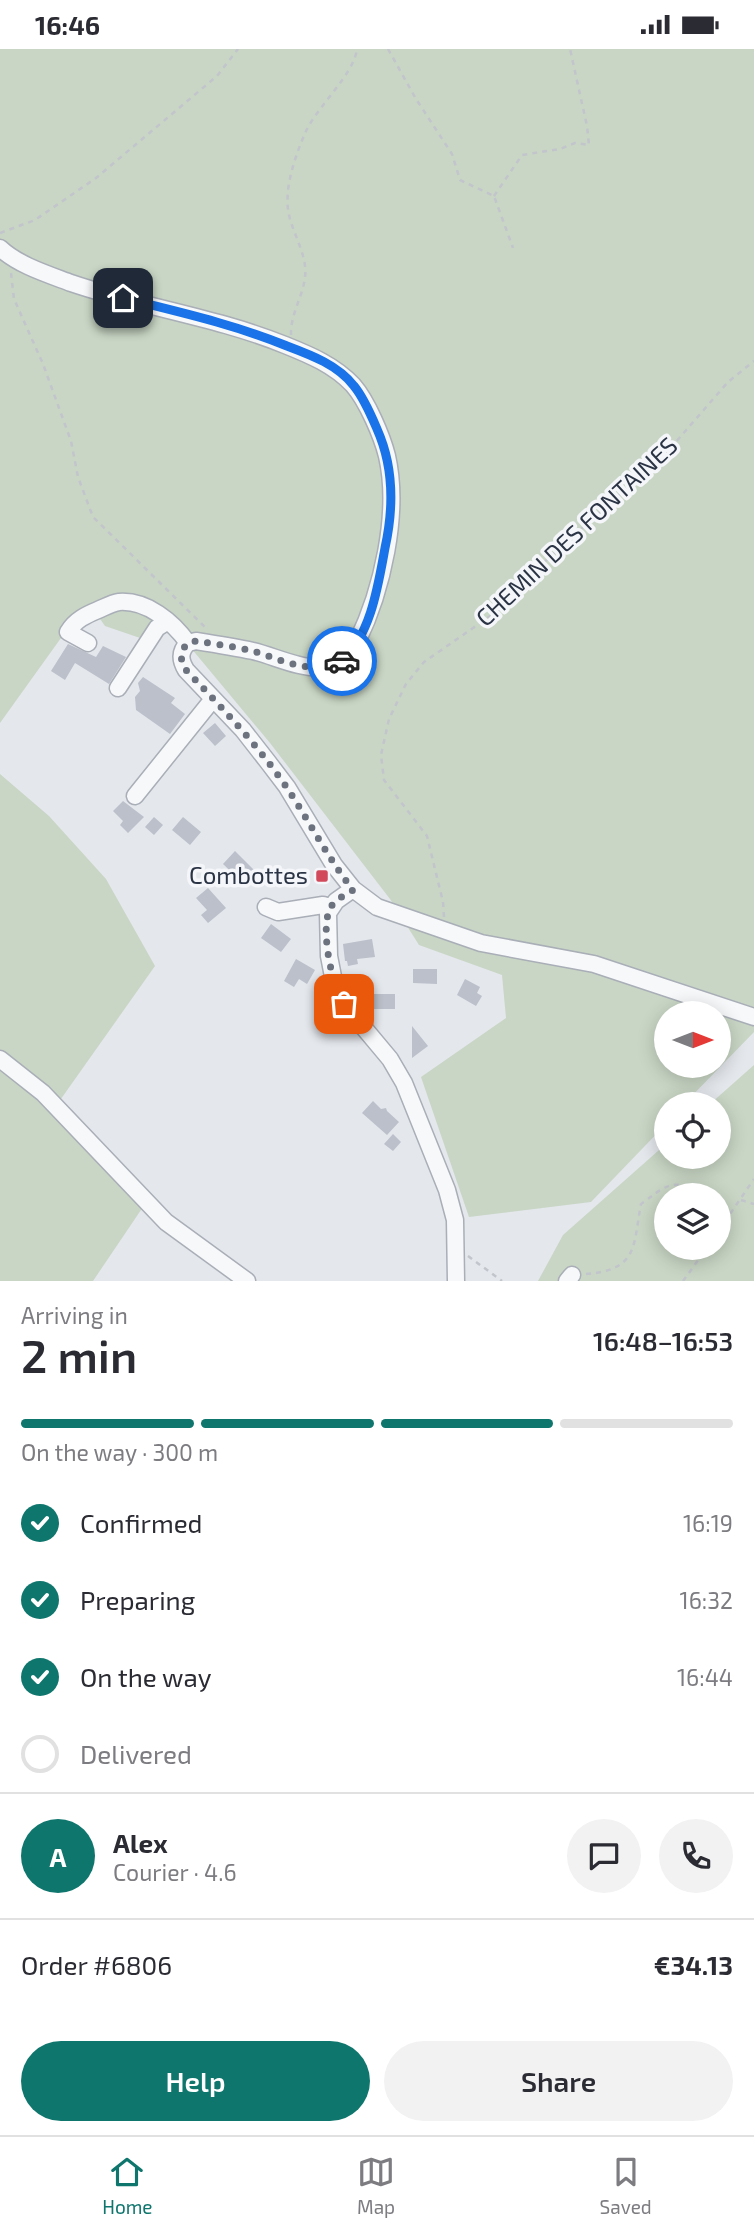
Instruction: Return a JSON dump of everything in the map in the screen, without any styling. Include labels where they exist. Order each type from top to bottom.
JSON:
[{"type":"street","points":[[4,252],[51,276],[97,292],[228,324],[300,351],[337,371],[354,386],[385,446],[392,502],[387,540],[374,600],[353,651],[341,661],[327,668],[296,666],[254,652],[192,642],[168,621],[148,609],[127,602],[116,602],[84,616],[73,624],[68,632],[88,643]]},
{"type":"street","points":[[118,688],[157,628],[168,621]]},
{"type":"street","points":[[192,642],[181,653],[181,662],[243,730],[287,787],[334,865],[353,890],[377,907],[481,943],[594,964],[754,1017]]},
{"type":"street","points":[[135,796],[213,699]]},
{"type":"street","points":[[353,890],[330,907],[327,920],[335,987],[344,1004],[390,1059],[404,1083],[447,1190],[455,1220],[457,1281]]},
{"type":"street","points":[[266,907],[278,912],[323,905],[330,907]]},
{"type":"street","points":[[0,1059],[43,1093],[166,1222],[247,1281]]},
{"type":"path","points":[[300,351],[292,338],[291,326],[304,283],[305,267],[288,212],[290,181],[306,131],[354,62],[357,49]]},
{"type":"path","points":[[388,49],[415,99],[452,154],[460,180],[494,196],[513,248]]},
{"type":"path","points":[[494,196],[522,156],[560,149],[575,143],[589,145],[570,49]]},
{"type":"path","points":[[0,233],[34,220],[96,178],[216,76],[236,50]]},
{"type":"path","points":[[4,252],[14,299],[43,365],[71,441],[78,477],[93,517],[160,585],[197,617],[219,645]]},
{"type":"path","name":"CHEMIN DES FONTAINES","points":[[442,931],[443,902],[427,836],[384,780],[381,755],[389,719],[405,684],[424,662],[499,610],[541,565],[668,451],[728,382],[754,361]]},
{"type":"path","points":[[731,1213],[754,1179]]},
{"type":"path","points":[[574,1277],[601,1273],[626,1261],[637,1241],[641,1204],[654,1195]]},
{"type":"path","points":[[741,1199],[754,1204]]},
{"type":"path","points":[[457,1251],[470,1257],[502,1281]]},
{"type":"path","points":[[683,1281],[698,1260]]},
{"type":"green space","points":[[0,49],[754,49],[754,1032],[732,1055],[732,1001],[654,1001],[654,1078],[709,1078],[696,1092],[654,1092],[654,1137],[591,1202],[469,1217],[421,1077],[506,1018],[502,975],[419,945],[390,899],[270,743],[176,630],[143,639],[105,626],[93,609],[71,624],[0,723]]},
{"type":"green space","points":[[0,774],[49,816],[106,879],[155,966],[51,1113],[143,1207],[93,1281],[0,1281]]},
{"type":"green space","points":[[754,1065],[754,1281],[538,1281],[563,1235],[654,1154],[654,1169],[731,1169],[731,1092],[724,1092]]},
{"type":"building","points":[[68,644],[96,657],[103,646],[126,657],[109,684],[75,663],[65,680],[51,671]]},
{"type":"building","points":[[143,677],[175,698],[171,703],[185,714],[170,734],[136,710],[135,697],[140,691],[138,683]]},
{"type":"building","points":[[215,723],[226,736],[215,746],[203,733]]},
{"type":"building","points":[[123,801],[144,817],[128,833],[120,825],[123,821],[113,811]]},
{"type":"building","points":[[154,817],[163,825],[154,835],[145,827]]},
{"type":"building","points":[[183,817],[201,832],[190,845],[172,830]]},
{"type":"building","points":[[235,851],[255,871],[244,884],[223,864]]},
{"type":"building","points":[[208,888],[226,908],[208,923],[201,915],[207,910],[196,898]]},
{"type":"building","points":[[271,924],[291,939],[281,952],[261,938]]},
{"type":"building","points":[[372,939],[375,957],[357,959],[358,964],[348,966],[343,944]]},
{"type":"building","points":[[296,959],[315,970],[307,984],[299,979],[294,987],[284,981]]},
{"type":"building","points":[[413,969],[437,969],[437,984],[413,983]]},
{"type":"building","points":[[465,979],[480,987],[477,993],[482,996],[476,1006],[457,995]]},
{"type":"building","points":[[372,994],[395,994],[395,1009],[372,1009]]},
{"type":"building","points":[[412,1026],[428,1046],[412,1058]]},
{"type":"building","points":[[373,1101],[381,1109],[386,1108],[399,1122],[387,1135],[362,1113]]},
{"type":"building","points":[[393,1134],[401,1142],[393,1151],[384,1144]]},
{"type":"way so far","points":[[342,661],[327,668],[296,666],[254,652],[196,641],[188,643],[181,653],[181,662],[186,670],[243,730],[287,787],[334,865],[353,890],[330,907],[327,920],[329,956],[335,987],[344,1004]]},
{"type":"place","name":"Combottes","points":[[322,876]]},
{"type":"route","points":[[123,298],[258,334],[314,356],[354,386],[385,446],[392,502],[374,600],[353,651],[342,661]]}]
